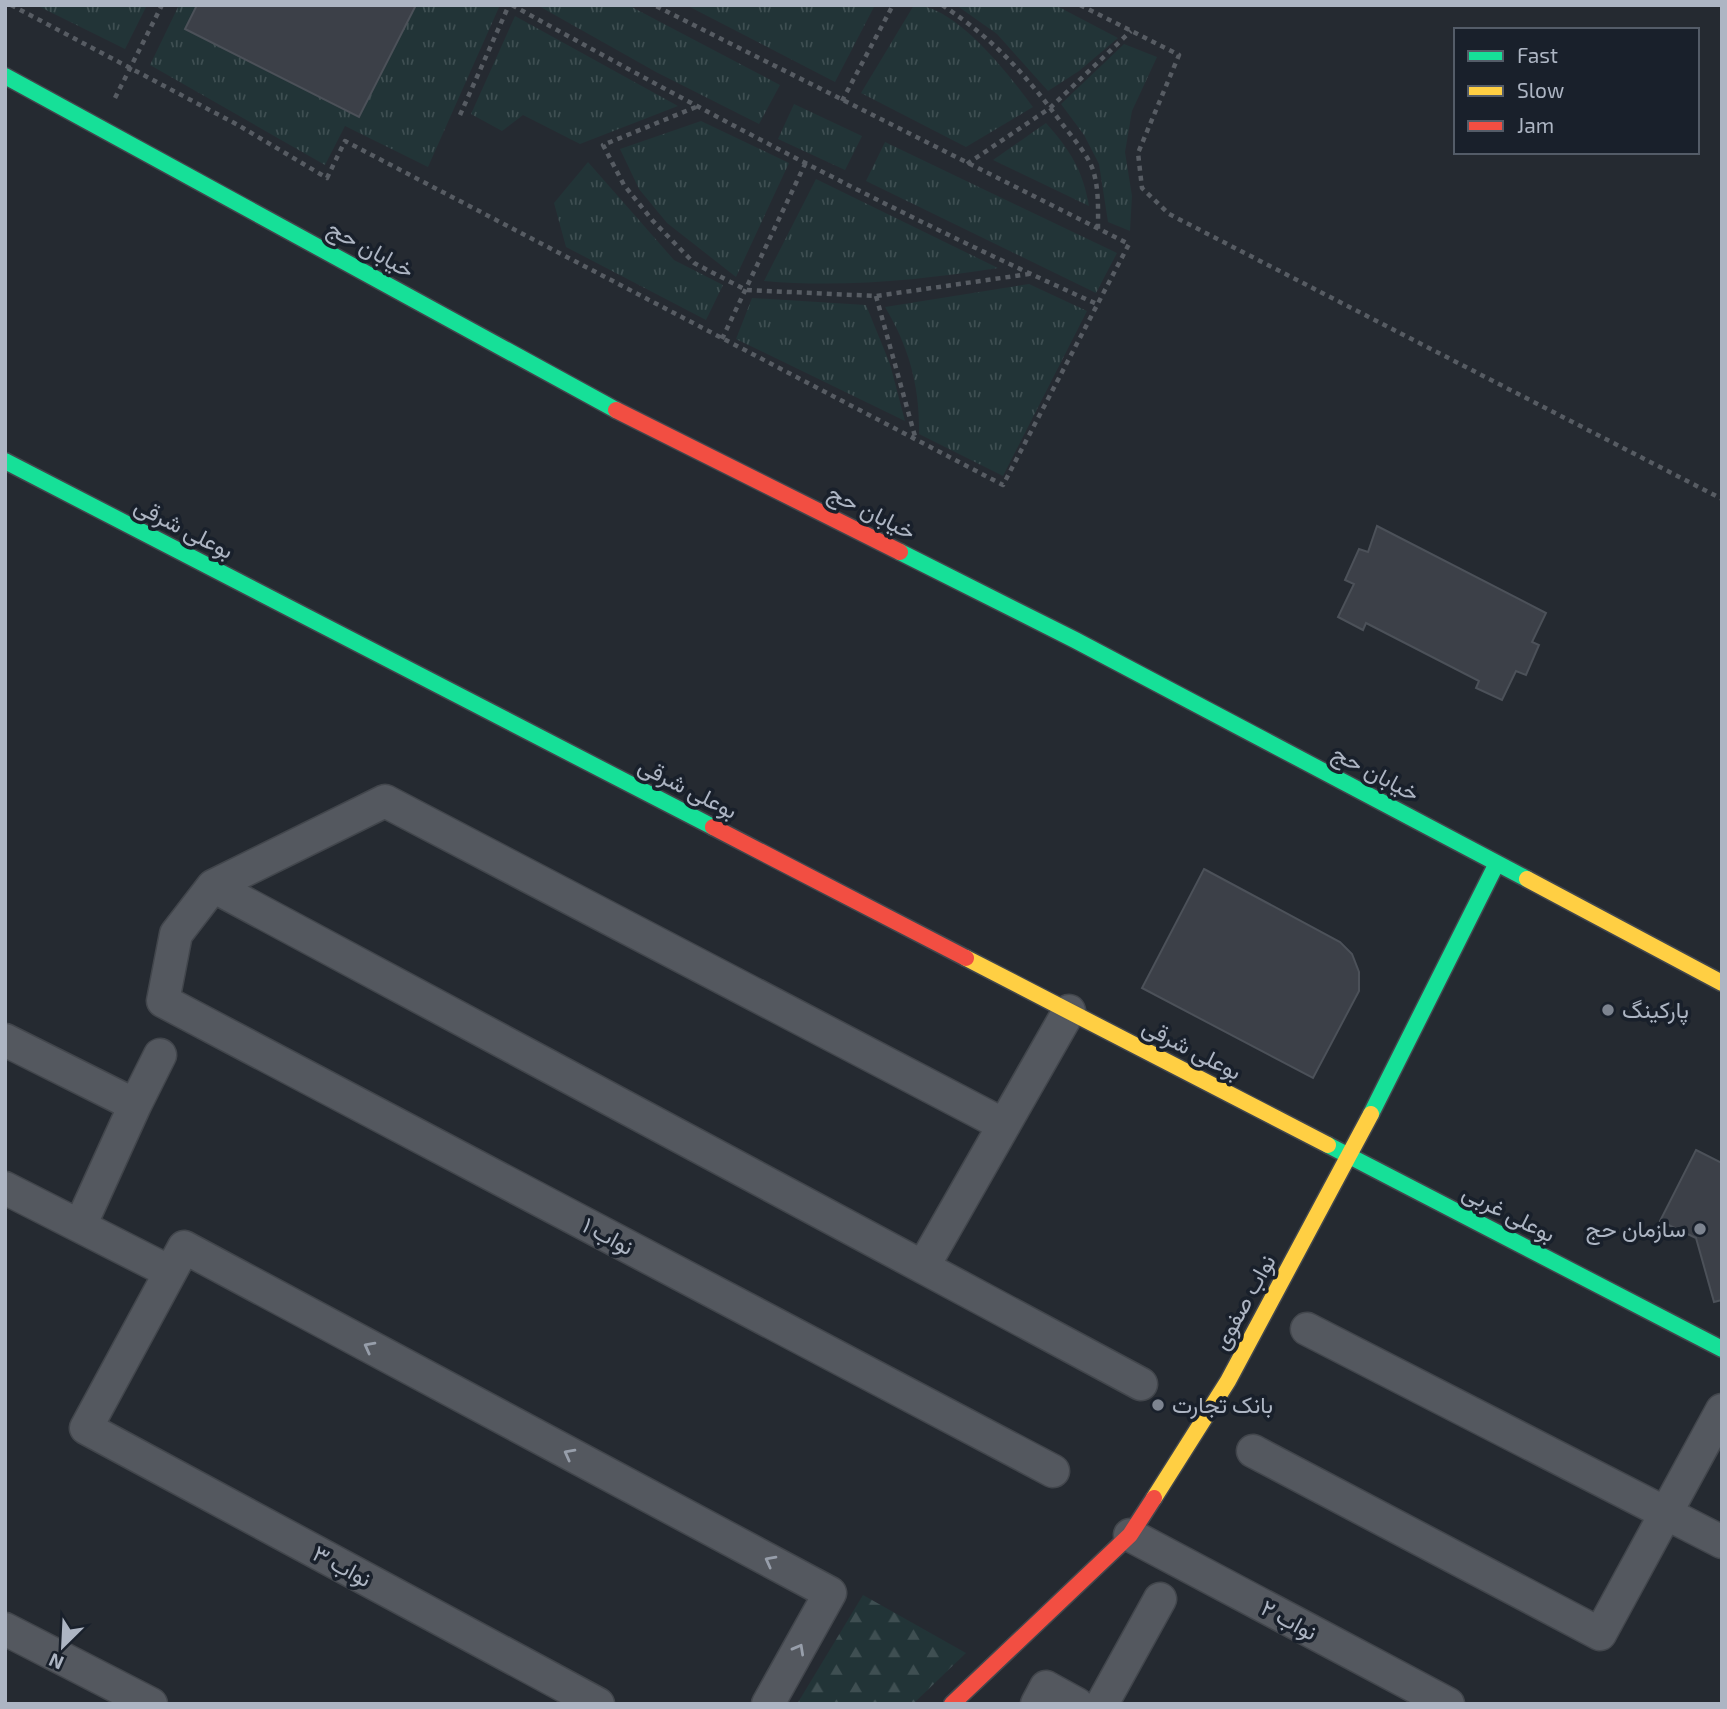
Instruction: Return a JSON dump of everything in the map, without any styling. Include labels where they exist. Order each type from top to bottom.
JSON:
[{"type":"street","name":"خیابان حج","points":[[5,76],[614,409],[1076,640],[1496,865],[1722,982]]},
{"type":"street","name":"بوعلی شرقی","points":[[5,461],[1350,1156]]},
{"type":"street","points":[[213,886],[385,800],[1004,1125]]},
{"type":"street","name":"نواب صفوی","points":[[952,1704],[1130,1535],[1228,1381],[1350,1156],[1496,865]]},
{"type":"street","points":[[213,886],[1141,1384]]},
{"type":"street","name":"نواب ۱","points":[[213,886],[176,934],[163,1001],[1053,1471]]},
{"type":"street","points":[[923,1267],[1069,1011]]},
{"type":"street","points":[[5,1040],[135,1105]]},
{"type":"street","points":[[80,1226],[160,1055]]},
{"type":"street","name":"بوعلی غربی","points":[[1350,1156],[1722,1349]]},
{"type":"street","points":[[5,1188],[80,1226],[177,1260],[830,1593],[768,1704]]},
{"type":"street","name":"نواب ۳","points":[[177,1260],[86,1428],[566,1696],[598,1704]]},
{"type":"street","points":[[1307,1329],[1722,1542]]},
{"type":"street","points":[[1253,1451],[1600,1634],[1722,1410]]},
{"type":"street","name":"نواب ۲","points":[[1130,1535],[1448,1704]]},
{"type":"street","points":[[1102,1704],[1160,1599]]},
{"type":"street","points":[[5,1629],[150,1703]]},
{"type":"street","points":[[1041,1695],[1077,1704]]},
{"type":"path","points":[[11,5],[131,67],[327,178],[345,141],[1003,485],[1129,244],[654,5]]},
{"type":"path","points":[[101,127],[162,5]]},
{"type":"path","points":[[460,115],[511,5],[696,107],[1030,274],[1097,304]]},
{"type":"path","points":[[842,101],[892,5]]},
{"type":"path","points":[[942,5],[990,39],[1051,108],[1092,167],[1098,198],[1098,229]]},
{"type":"path","points":[[1080,5],[1179,55],[1138,153],[1142,188],[1169,214],[1722,499]]},
{"type":"path","points":[[966,164],[1051,108],[1130,31]]},
{"type":"path","points":[[696,107],[603,145],[624,185],[694,263],[746,290],[876,296],[1030,274]]},
{"type":"path","points":[[722,339],[806,162]]},
{"type":"path","points":[[876,296],[916,441]]},
{"type":"green space","points":[[36,5],[147,5],[125,49]]},
{"type":"green space","points":[[179,5],[500,5],[428,167],[345,126],[325,165],[150,65]]},
{"type":"green space","points":[[537,5],[628,5],[780,85],[759,124],[656,72]]},
{"type":"green space","points":[[686,5],[875,5],[835,82]]},
{"type":"green space","points":[[914,5],[930,8],[964,29],[981,44],[1033,107],[966,147],[861,93]]},
{"type":"green space","points":[[956,5],[1055,5],[1118,38],[1079,71],[1048,91],[997,34]]},
{"type":"green space","points":[[515,16],[678,106],[580,144],[523,115],[502,131],[471,114]]},
{"type":"green space","points":[[1124,44],[1157,57],[1132,111],[1125,152],[1132,196],[1130,231],[1108,222],[1099,164],[1084,135],[1061,104]]},
{"type":"green space","points":[[794,104],[862,136],[845,170],[778,139]]},
{"type":"green space","points":[[701,121],[789,163],[736,277],[667,223],[639,189],[620,149]]},
{"type":"green space","points":[[1046,123],[1074,161],[1089,206],[993,160]]},
{"type":"green space","points":[[885,142],[1117,253],[1096,293],[866,181]]},
{"type":"green space","points":[[588,162],[674,260],[723,285],[706,320],[566,247],[554,203]]},
{"type":"green space","points":[[816,179],[998,268],[881,282],[823,284],[764,281]]},
{"type":"green space","points":[[1029,284],[1087,311],[1003,476],[919,434],[915,384],[907,352],[885,307]]},
{"type":"green space","points":[[752,298],[866,305],[890,364],[905,421],[736,339]]},
{"type":"green space","points":[[863,1595],[966,1653],[913,1704],[797,1704]]},
{"type":"building","points":[[197,5],[416,5],[359,117],[185,29]]},
{"type":"building","points":[[1377,526],[1546,613],[1532,642],[1539,645],[1526,675],[1516,671],[1502,700],[1476,688],[1479,681],[1366,623],[1363,630],[1338,617],[1354,584],[1345,580],[1359,549],[1368,552]]},
{"type":"building","points":[[1204,869],[1340,942],[1352,954],[1359,972],[1359,991],[1313,1078],[1142,988]]},
{"type":"building","name":"سازمان حج","points":[[1696,1150],[1722,1163],[1722,1300],[1714,1302],[1696,1238],[1660,1221]]},
{"type":"traffic: fast","points":[[5,76],[616,410]]},
{"type":"traffic: fast","points":[[5,461],[713,827]]},
{"type":"traffic: fast","points":[[900,552],[1075,640],[1527,879]]},
{"type":"traffic: fast","points":[[1371,1114],[1496,865]]},
{"type":"traffic: fast","points":[[1328,1145],[1722,1349]]},
{"type":"traffic: slow","points":[[1527,879],[1722,983]]},
{"type":"traffic: slow","points":[[966,958],[1328,1145]]},
{"type":"traffic: slow","points":[[1154,1498],[1228,1381],[1371,1114]]},
{"type":"traffic: jam","points":[[616,410],[900,552]]},
{"type":"traffic: jam","points":[[713,827],[966,958]]},
{"type":"traffic: jam","points":[[952,1704],[1130,1535],[1154,1498]]},
{"type":"place","name":"پارکینگ","points":[[1608,1010]]},
{"type":"place","name":"سازمان حج","points":[[1700,1229]]},
{"type":"place","name":"بانک تجارت","points":[[1158,1405]]}]
